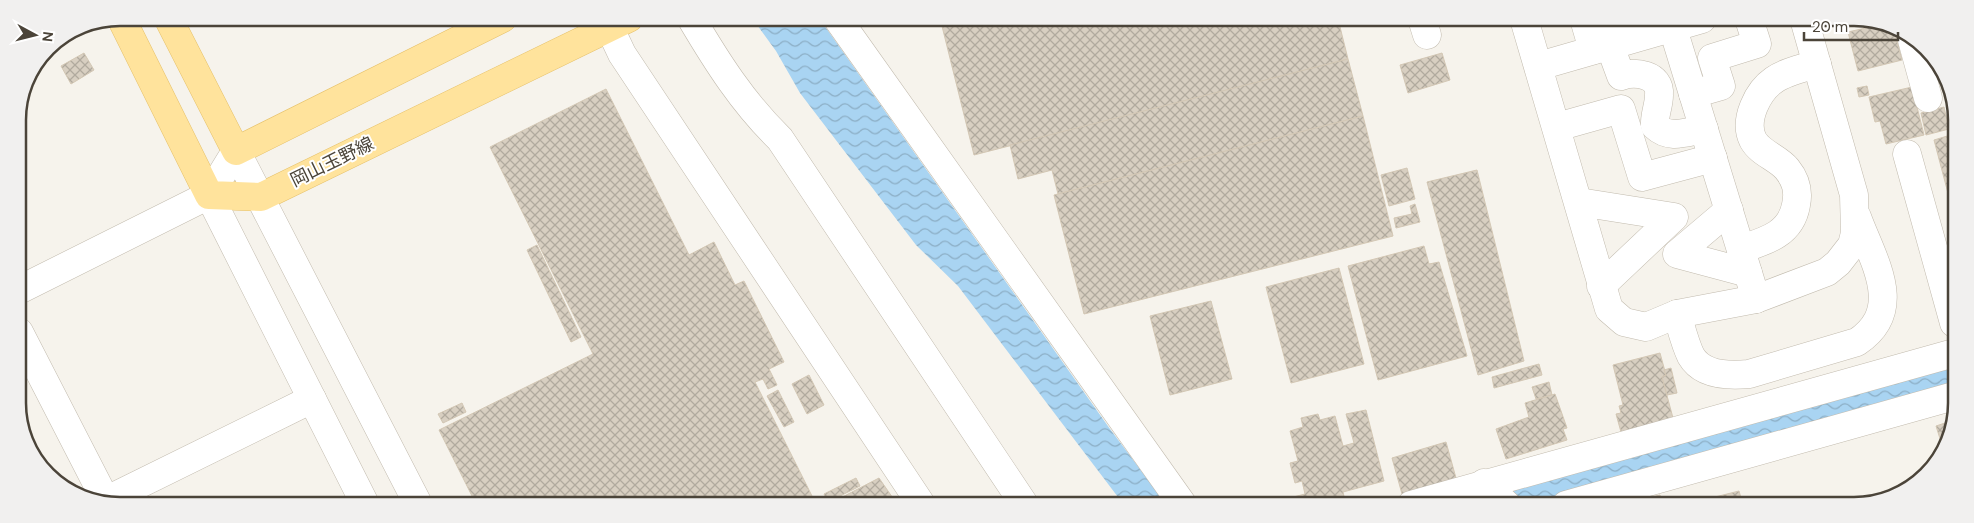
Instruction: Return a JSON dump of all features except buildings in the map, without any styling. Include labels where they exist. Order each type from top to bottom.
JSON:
[{"type":"main road","points":[[125,26],[209,195]]},
{"type":"main road","points":[[172,26],[236,151],[487,26]]},
{"type":"main road","name":"岡山玉野線","points":[[209,195],[261,197],[605,26]]},
{"type":"street","points":[[616,26],[622,54],[915,497]]},
{"type":"street","points":[[696,26],[716,60],[751,111],[780,139],[1019,497]]},
{"type":"street","points":[[847,26],[1176,497]]},
{"type":"street","points":[[1526,26],[1609,309],[1624,322],[1646,327],[1677,314],[1756,299],[1827,272],[1838,263],[1852,245],[1856,214],[1854,195],[1806,26]]},
{"type":"street","points":[[1592,26],[1608,40],[1621,76],[1632,72],[1646,75],[1655,82],[1660,93],[1654,115],[1655,126],[1662,133],[1670,136],[1704,129]]},
{"type":"street","points":[[1539,66],[1608,40],[1661,26]]},
{"type":"street","points":[[1673,26],[1756,299]]},
{"type":"street","points":[[1693,94],[1721,86],[1712,58],[1757,44],[1751,26]]},
{"type":"street","points":[[1916,51],[1928,98]]},
{"type":"street","points":[[1745,261],[1765,241],[1782,231],[1792,221],[1798,193],[1786,168],[1752,139],[1750,116],[1757,97],[1774,79],[1817,64]]},
{"type":"street","points":[[1557,127],[1621,110],[1642,177],[1713,158]]},
{"type":"street","points":[[26,286],[209,195],[236,151],[414,497]]},
{"type":"street","points":[[1907,154],[1948,301]]},
{"type":"street","points":[[209,195],[361,497]]},
{"type":"street","points":[[1579,202],[1674,217],[1601,286]]},
{"type":"street","points":[[1729,210],[1677,254],[1745,261]]},
{"type":"street","points":[[1677,314],[1692,357],[1717,374],[1730,376],[1748,374],[1857,342],[1870,333],[1882,315],[1884,290],[1856,214]]},
{"type":"street","points":[[26,346],[102,495]]},
{"type":"street","points":[[1472,497],[1495,494],[1948,355]]},
{"type":"street","points":[[1594,497],[1948,398]]},
{"type":"street","points":[[116,497],[312,399]]},
{"type":"water","points":[[758,26],[825,26],[1110,429],[1161,497],[1118,497],[958,286],[916,245],[800,93],[776,51]]},
{"type":"water","points":[[1948,366],[1948,392],[1578,497],[1485,497]]}]
